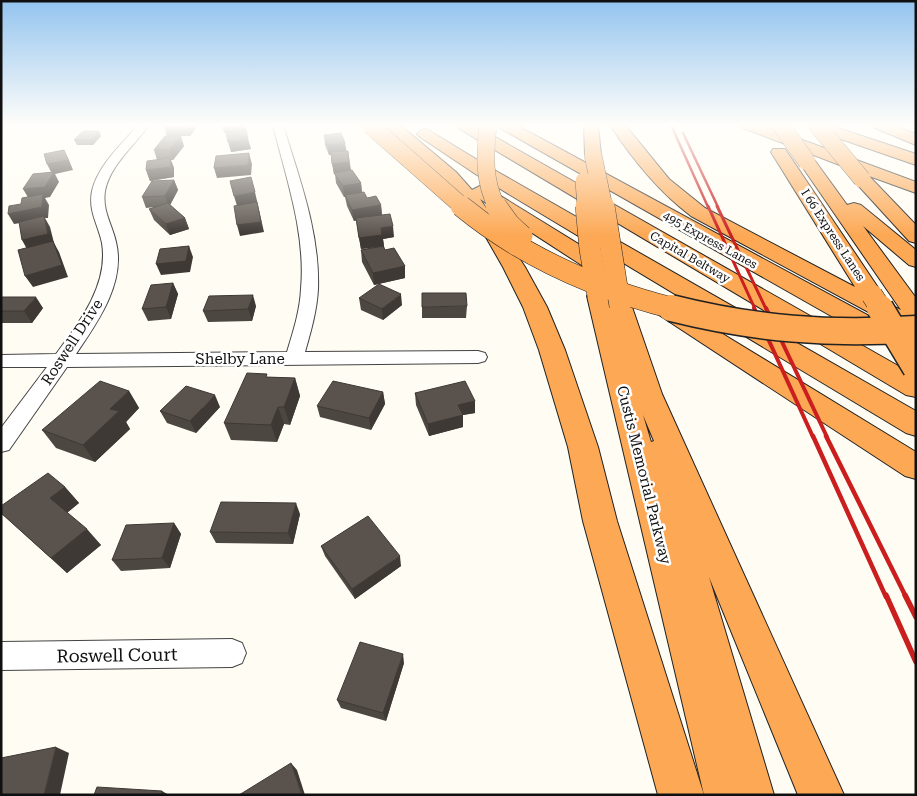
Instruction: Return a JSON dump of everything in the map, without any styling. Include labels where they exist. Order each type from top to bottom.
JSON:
[{"type":"highway","points":[[413,162],[472,214],[498,233],[605,296],[752,325],[829,332],[891,332],[916,329]]},
{"type":"highway","points":[[434,162],[450,176],[479,209],[514,267],[535,308],[552,350],[580,438],[600,521],[680,795]]},
{"type":"highway","points":[[437,162],[916,467]]},
{"type":"highway","points":[[468,162],[916,425]]},
{"type":"highway","points":[[485,162],[487,185],[494,204],[501,215],[533,245],[605,296]]},
{"type":"highway","name":"Capital Beltway","points":[[528,162],[916,388]]},
{"type":"highway","name":"495 Express Lanes","points":[[572,162],[916,353]]},
{"type":"highway","points":[[591,162],[607,222],[605,296],[821,795]]},
{"type":"highway","points":[[644,162],[651,172],[676,197],[698,212],[916,329]]},
{"type":"highway","name":"I 66 Express Lanes","points":[[786,162],[872,295]]},
{"type":"highway","points":[[807,162],[916,315]]},
{"type":"highway","points":[[847,162],[916,188]]},
{"type":"highway","points":[[847,162],[916,237]]},
{"type":"highway","points":[[877,162],[916,175]]},
{"type":"highway","points":[[811,168],[870,224],[916,261]]},
{"type":"highway","points":[[872,295],[916,360]]},
{"type":"highway","points":[[872,295],[916,368]]},
{"type":"highway","name":"Custis Memorial Parkway","points":[[605,296],[727,795]]},
{"type":"highway","points":[[648,394],[657,451],[751,795]]},
{"type":"street","name":"Roswell Drive","points":[[1,444],[87,324],[106,287],[109,243],[97,207],[99,189],[104,175],[113,162]]},
{"type":"street","points":[[288,162],[308,239],[310,280],[307,314],[294,359]]},
{"type":"street","name":"Shelby Lane","points":[[1,360],[478,357]]},
{"type":"street","name":"Roswell Court","points":[[1,656],[232,653]]},
{"type":"building","points":[[147,162],[170,162],[171,167],[146,170]]},
{"type":"building","points":[[215,162],[248,162],[248,165],[214,168]]},
{"type":"building","points":[[352,170],[361,183],[343,186],[334,173]]},
{"type":"building","points":[[54,172],[45,187],[23,189],[33,174]]},
{"type":"building","points":[[251,177],[255,192],[234,196],[230,181]]},
{"type":"building","points":[[174,180],[165,196],[142,197],[152,181]]},
{"type":"building","points":[[364,192],[367,198],[376,196],[381,205],[352,210],[345,195]]},
{"type":"building","points":[[43,194],[42,207],[8,214],[9,206],[21,204],[22,198]]},
{"type":"building","points":[[257,202],[261,222],[237,225],[234,206]]},
{"type":"building","points":[[168,203],[185,218],[166,224],[149,209]]},
{"type":"building","points":[[390,214],[393,226],[381,228],[382,235],[359,238],[356,218]]},
{"type":"building","points":[[44,216],[48,234],[22,240],[19,222]]},
{"type":"building","points":[[53,241],[62,265],[25,276],[18,250]]},
{"type":"building","points":[[189,246],[186,261],[156,264],[160,249]]},
{"type":"building","points":[[383,246],[385,250],[394,248],[405,266],[373,273],[361,250]]},
{"type":"building","points":[[173,283],[166,307],[142,309],[151,285]]},
{"type":"building","points":[[379,284],[401,294],[382,309],[359,298]]},
{"type":"building","points":[[422,293],[466,293],[467,306],[422,307]]},
{"type":"building","points":[[253,295],[248,309],[203,311],[209,296]]},
{"type":"building","points":[[1,297],[36,297],[24,311],[1,311]]},
{"type":"building","points":[[247,373],[267,374],[266,377],[295,378],[284,407],[278,407],[271,425],[224,423]]},
{"type":"building","points":[[100,381],[129,391],[110,409],[119,411],[83,445],[42,430]]},
{"type":"building","points":[[333,381],[383,392],[369,418],[317,406]]},
{"type":"building","points":[[465,381],[475,401],[458,405],[463,415],[428,424],[415,393]]},
{"type":"building","points":[[186,386],[215,395],[190,421],[160,411]]},
{"type":"building","points":[[48,473],[65,487],[50,498],[87,529],[51,558],[1,513],[1,506]]},
{"type":"building","points":[[221,502],[296,503],[288,533],[210,532]]},
{"type":"building","points":[[368,516],[400,556],[352,589],[321,546]]},
{"type":"building","points":[[174,523],[162,558],[112,560],[126,525]]},
{"type":"building","points":[[360,642],[403,654],[383,713],[337,700]]},
{"type":"building","points":[[56,747],[44,795],[1,795],[1,758]]},
{"type":"building","points":[[291,763],[302,795],[239,795]]},
{"type":"building","points":[[97,787],[162,791],[161,795],[94,795]]},
{"type":"railway","points":[[688,162],[708,207]]},
{"type":"railway","points":[[697,162],[718,207]]},
{"type":"railway","points":[[708,206],[755,309]]},
{"type":"railway","points":[[717,206],[766,309]]},
{"type":"railway","points":[[754,308],[813,437]]},
{"type":"railway","points":[[766,308],[827,437]]},
{"type":"railway","points":[[813,436],[886,597]]},
{"type":"railway","points":[[826,436],[906,597]]},
{"type":"railway","points":[[886,595],[916,662]]},
{"type":"railway","points":[[906,597],[916,617]]}]
